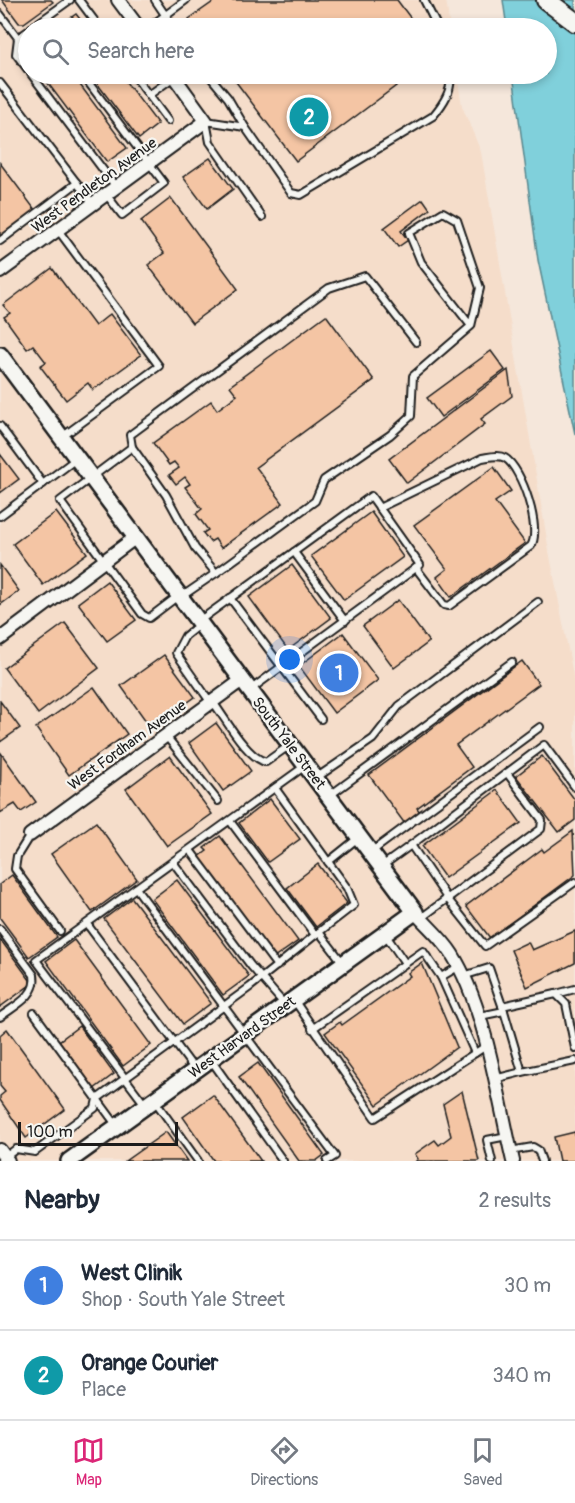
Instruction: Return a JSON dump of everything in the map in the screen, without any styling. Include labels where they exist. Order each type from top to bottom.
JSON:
[{"type":"main road","points":[[546,0],[575,22]]},
{"type":"street","points":[[118,0],[132,18]]},
{"type":"street","points":[[179,84],[206,121]]},
{"type":"street","name":"West Pendleton Avenue","points":[[0,272],[206,121]]},
{"type":"street","name":"South Yale Street","points":[[0,355],[370,852],[418,915],[445,945],[460,971],[478,1017],[512,1156]]},
{"type":"street","points":[[0,639],[136,537]]},
{"type":"street","name":"West Fordham Avenue","points":[[30,835],[212,703],[246,685]]},
{"type":"street","name":"West Harvard Street","points":[[69,1161],[385,934],[418,915]]},
{"type":"lane","points":[[45,18],[70,0]]},
{"type":"lane","points":[[79,0],[92,18]]},
{"type":"lane","points":[[155,0],[167,18]]},
{"type":"lane","points":[[161,18],[186,0]]},
{"type":"lane","points":[[423,0],[433,18]]},
{"type":"lane","points":[[0,14],[18,38],[16,54],[18,57]]},
{"type":"lane","points":[[0,83],[93,204]]},
{"type":"lane","points":[[38,84],[111,191],[122,215],[164,183],[90,84]]},
{"type":"lane","points":[[141,84],[168,121]]},
{"type":"lane","points":[[149,95],[162,84]]},
{"type":"lane","points":[[216,84],[291,193],[301,195],[433,116],[444,103],[450,84]]},
{"type":"lane","points":[[245,127],[206,121],[210,142],[262,217]]},
{"type":"lane","points":[[0,242],[77,183]]},
{"type":"lane","points":[[132,447],[60,501],[142,614],[149,618],[216,573],[315,501],[324,480],[390,435],[411,416],[413,376],[471,326],[480,288],[457,220],[443,212],[409,233],[421,262],[471,326]]},
{"type":"lane","points":[[58,230],[159,366],[62,438]]},
{"type":"lane","points":[[216,573],[195,548],[166,495],[132,447],[130,435],[329,288],[364,276],[416,342]]},
{"type":"lane","points":[[0,426],[43,484]]},
{"type":"lane","points":[[379,508],[482,458],[500,456],[507,459],[516,470],[529,500],[535,539],[531,546],[449,606],[444,605],[416,568]]},
{"type":"lane","points":[[0,516],[77,458]]},
{"type":"lane","points":[[246,685],[282,667],[420,565],[371,496],[230,598],[185,636],[176,653],[249,752],[260,761],[266,762],[290,745]]},
{"type":"lane","points":[[294,552],[345,621]]},
{"type":"lane","points":[[230,598],[321,719]]},
{"type":"lane","points":[[198,1161],[150,1103],[125,1078],[36,960],[276,788],[374,739],[399,706],[538,602]]},
{"type":"lane","points":[[328,796],[512,662]]},
{"type":"lane","points":[[370,852],[540,727]]},
{"type":"lane","points":[[166,736],[218,801]]},
{"type":"lane","points":[[381,866],[544,745],[575,787]]},
{"type":"lane","points":[[418,915],[447,898],[541,829],[542,820],[507,773]]},
{"type":"lane","points":[[3,1157],[15,1149],[35,1152],[95,1108],[97,1099],[263,977],[354,905],[347,888],[276,788]]},
{"type":"lane","points":[[230,821],[344,964]]},
{"type":"lane","points":[[30,835],[17,856],[15,869],[60,931]]},
{"type":"lane","points":[[328,862],[359,837]]},
{"type":"lane","points":[[411,845],[447,898],[485,946],[575,882]]},
{"type":"lane","points":[[190,850],[277,966]]},
{"type":"lane","points":[[173,861],[251,966],[312,1029],[375,1118],[486,1046]]},
{"type":"lane","points":[[136,888],[335,1156],[327,1161]]},
{"type":"lane","points":[[87,924],[195,1070]]},
{"type":"lane","points":[[0,929],[34,975],[35,982],[32,992],[0,1017]]},
{"type":"lane","points":[[385,934],[405,963]]},
{"type":"lane","points":[[312,1029],[423,951],[441,977],[475,1053]]},
{"type":"lane","points":[[441,977],[460,971],[489,968],[522,1072]]},
{"type":"lane","points":[[478,1017],[575,989]]},
{"type":"lane","points":[[555,994],[566,1004],[575,1048]]},
{"type":"lane","points":[[34,1013],[117,1126]]},
{"type":"lane","points":[[210,1059],[283,1161]]},
{"type":"lane","points":[[494,1079],[575,1061]]},
{"type":"lane","points":[[492,1161],[487,1140],[507,1136]]},
{"type":"lane","points":[[512,1156],[533,1147],[538,1150],[542,1161]]},
{"type":"shaded area","points":[[0,0],[446,0],[449,18],[18,18],[18,84],[459,84],[462,106],[481,152],[549,551],[575,685],[575,1161],[0,1161]]},
{"type":"water","points":[[503,0],[575,0],[575,434],[538,260],[514,84],[557,84],[557,18],[506,18]]},
{"type":"building","points":[[2,0],[51,0],[53,2],[31,18],[18,18],[18,22]]},
{"type":"building","points":[[216,0],[397,0],[410,18],[190,18]]},
{"type":"building","points":[[48,84],[79,84],[127,148],[107,162]]},
{"type":"building","points":[[98,84],[128,84],[158,124],[139,139]]},
{"type":"building","points":[[238,84],[399,84],[296,161]]},
{"type":"building","points":[[210,158],[233,189],[207,209],[183,177]]},
{"type":"building","points":[[0,163],[36,211],[0,238]]},
{"type":"building","points":[[171,198],[238,289],[192,323],[148,265],[164,253],[141,221]]},
{"type":"building","points":[[423,199],[430,209],[401,231],[408,240],[398,247],[384,228]]},
{"type":"building","points":[[52,268],[95,326],[110,314],[141,355],[93,390],[88,383],[66,400],[40,366],[46,362],[33,345],[27,349],[4,317],[10,313],[3,305]]},
{"type":"building","points":[[326,315],[374,380],[256,467],[283,503],[221,548],[215,539],[210,542],[203,533],[208,530],[196,514],[202,509],[185,487],[190,484],[185,477],[176,484],[169,475],[179,468],[174,462],[169,465],[153,443],[211,401],[217,410],[237,395],[230,386]]},
{"type":"building","points":[[491,351],[505,370],[441,417],[427,398]]},
{"type":"building","points":[[508,370],[512,396],[481,419],[485,424],[407,483],[389,459]]},
{"type":"building","points":[[0,454],[19,479],[0,493]]},
{"type":"building","points":[[494,467],[511,491],[495,502],[525,543],[451,597],[437,577],[447,569],[414,525]]},
{"type":"building","points":[[56,512],[87,553],[43,585],[13,544]]},
{"type":"building","points":[[371,512],[403,557],[344,600],[311,556]]},
{"type":"building","points":[[0,565],[19,591],[0,605]]},
{"type":"building","points":[[292,565],[331,618],[288,650],[249,597]]},
{"type":"building","points":[[107,581],[136,620],[107,641],[78,603]]},
{"type":"building","points":[[398,600],[429,642],[394,668],[363,626]]},
{"type":"building","points":[[65,623],[99,668],[38,714],[4,668]]},
{"type":"building","points":[[343,633],[378,680],[334,713],[299,666]]},
{"type":"building","points":[[164,655],[195,697],[151,728],[121,686]]},
{"type":"building","points":[[522,661],[539,684],[456,745],[472,767],[417,808],[420,812],[405,824],[369,775]]},
{"type":"building","points":[[94,687],[127,734],[69,775],[36,728]]},
{"type":"building","points":[[0,701],[20,728],[0,742]]},
{"type":"building","points":[[216,723],[251,771],[223,791],[189,743]]},
{"type":"building","points":[[1,753],[36,802],[21,812],[15,804],[0,813]]},
{"type":"building","points":[[170,756],[212,814],[167,846],[126,789]]},
{"type":"building","points":[[542,756],[575,800],[575,820],[559,832],[516,776]]},
{"type":"building","points":[[497,790],[521,823],[445,878],[422,846]]},
{"type":"building","points":[[270,799],[300,839],[268,862],[239,823]]},
{"type":"building","points":[[96,822],[137,879],[92,912],[51,854]]},
{"type":"building","points":[[573,831],[575,875],[490,938],[466,906],[542,849],[544,852]]},
{"type":"building","points":[[220,836],[298,941],[274,958],[199,857],[207,851],[204,848]]},
{"type":"building","points":[[318,864],[347,903],[316,927],[287,888]]},
{"type":"building","points":[[12,875],[57,937],[29,957],[0,918],[0,884]]},
{"type":"building","points":[[177,880],[249,976],[223,995],[152,899]]},
{"type":"building","points":[[132,898],[211,1003],[183,1024],[104,919]]},
{"type":"building","points":[[575,931],[575,963],[527,987],[511,950],[528,942],[532,950]]},
{"type":"building","points":[[0,939],[30,980],[30,985],[0,1007]]},
{"type":"building","points":[[74,940],[151,1045],[123,1066],[46,961]]},
{"type":"building","points":[[422,963],[457,1047],[377,1105],[325,1033],[340,1022],[342,1025],[410,976],[408,973]]},
{"type":"building","points":[[79,1026],[114,1074],[94,1089],[59,1041]]},
{"type":"building","points":[[7,1029],[65,1109],[26,1138],[0,1100],[0,1096],[5,1092],[0,1086],[0,1035]]},
{"type":"building","points":[[258,1063],[324,1155],[316,1161],[299,1161],[239,1077]]},
{"type":"building","points":[[462,1091],[479,1161],[416,1161],[418,1159],[415,1154],[435,1140],[439,1145],[451,1136],[443,1104]]},
{"type":"building","points":[[213,1095],[261,1161],[214,1161],[183,1117]]},
{"type":"building","points":[[166,1132],[187,1161],[125,1161]]},
{"type":"building","points":[[575,1132],[575,1161],[559,1161],[554,1137]]},
{"type":"place","name":"Orange Courier","points":[[309,117]]},
{"type":"place","name":"West Clinik","points":[[339,673]]}]
